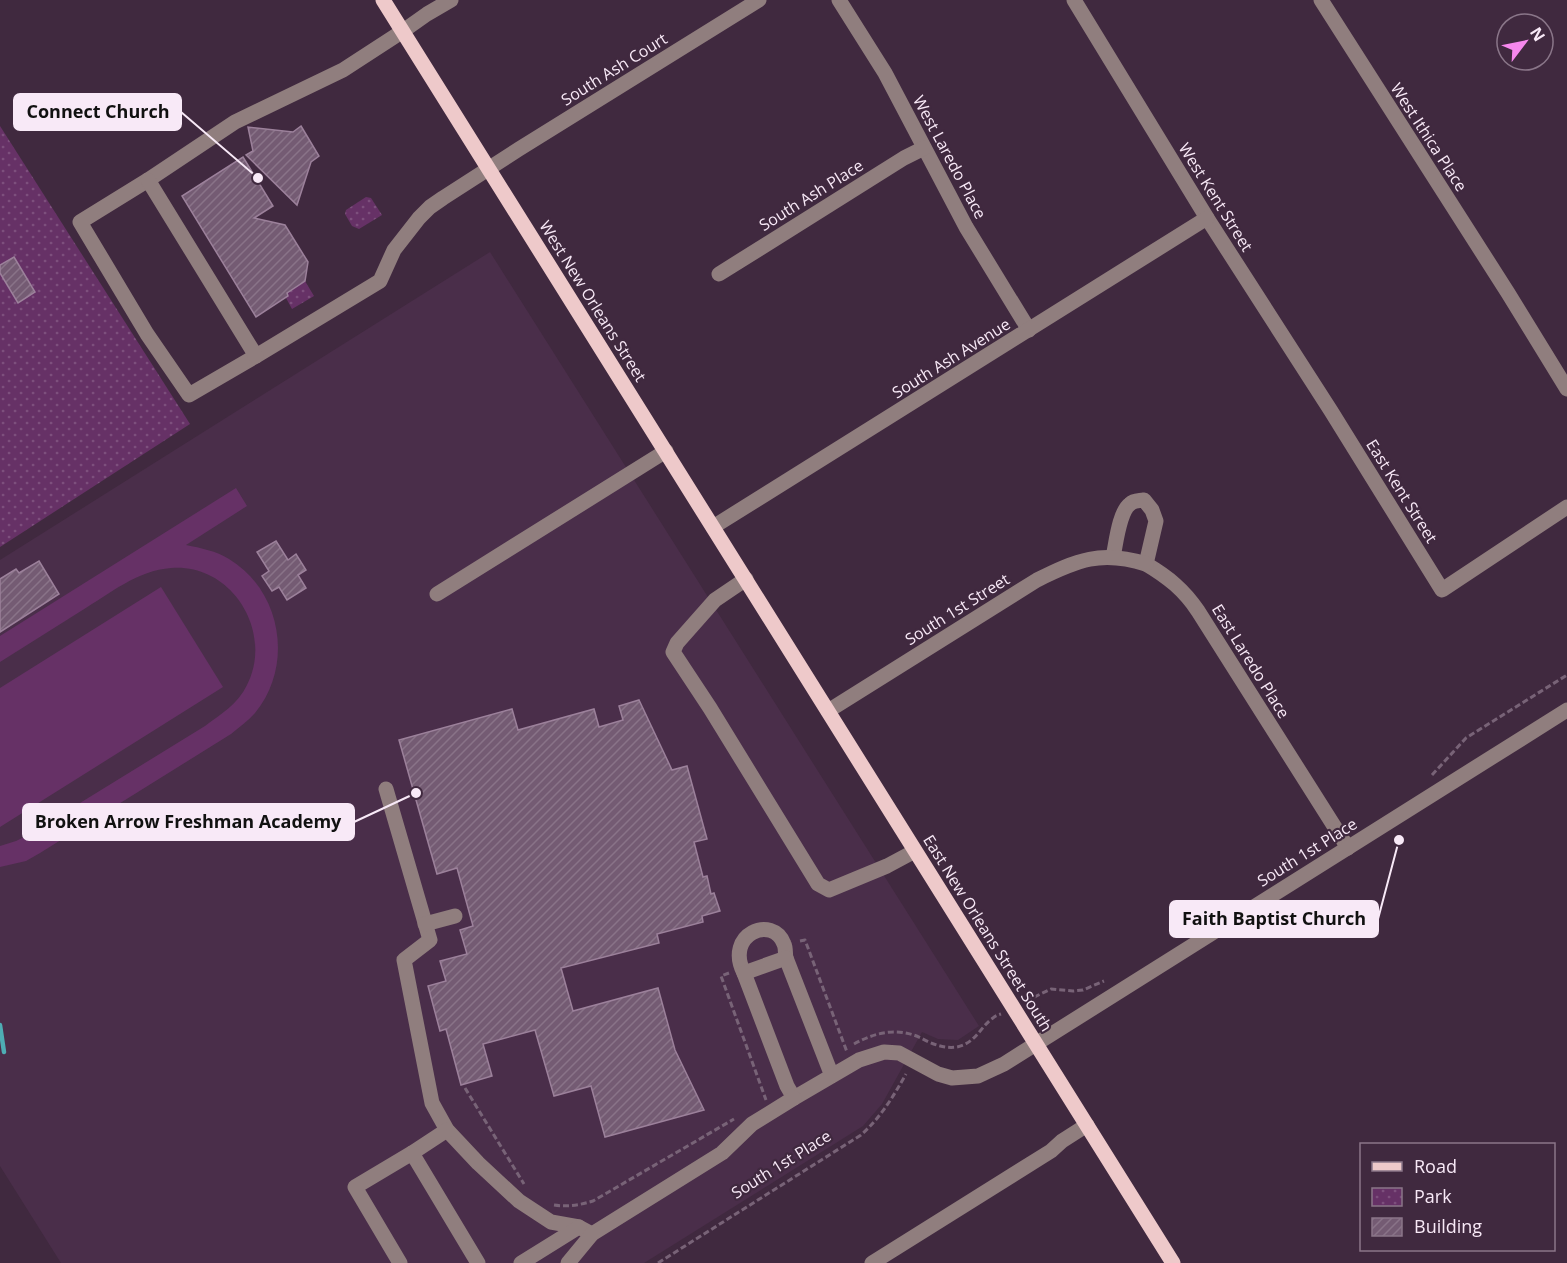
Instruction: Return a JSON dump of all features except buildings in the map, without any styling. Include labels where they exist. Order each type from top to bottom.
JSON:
[{"type":"main road","name":"West New Orleans Street","points":[[383,0],[772,622]]},
{"type":"main road","name":"East New Orleans Street South","points":[[772,622],[1173,1263]]},
{"type":"street","points":[[256,356],[148,180],[235,122],[343,70],[450,0]]},
{"type":"street","name":"South Ash Court","points":[[148,180],[80,222],[147,334],[189,395],[380,281],[394,250],[430,207],[759,0]]},
{"type":"street","name":"West Laredo Place","points":[[839,0],[885,74],[966,227],[1029,330]]},
{"type":"street","name":"West Kent Street","points":[[1074,0],[1207,218],[1331,411]]},
{"type":"street","name":"West Ithica Place","points":[[1322,1],[1567,389]]},
{"type":"street","name":"South Ash Place","points":[[719,274],[904,158],[924,148]]},
{"type":"street","name":"South Ash Avenue","points":[[713,527],[1207,218]]},
{"type":"street","name":"East Kent Street","points":[[1331,411],[1442,590],[1567,507]]},
{"type":"street","points":[[437,594],[666,451]]},
{"type":"street","points":[[1113,557],[1122,517],[1127,506],[1135,501],[1144,500],[1152,510],[1156,521],[1146,564]]},
{"type":"street","name":"South 1st Street","points":[[828,711],[1037,580],[1065,566],[1096,558],[1113,557],[1146,564]]},
{"type":"street","name":"East Laredo Place","points":[[1146,564],[1187,595],[1348,848]]},
{"type":"street","points":[[746,579],[715,600],[677,643],[673,652],[818,884],[830,890],[887,866],[915,851]]},
{"type":"street","name":"South 1st Place","points":[[521,1263],[585,1231],[722,1153],[790,1092],[829,1070],[884,1052],[899,1053],[938,1074],[952,1078],[978,1076],[1004,1064],[1567,711]]},
{"type":"street","points":[[386,789],[430,940],[404,960],[432,1103],[447,1130],[519,1201],[551,1222],[585,1231],[568,1263]]},
{"type":"street","points":[[426,924],[455,916]]},
{"type":"street","points":[[790,1092],[739,963],[739,950],[744,939],[751,932],[760,929],[769,930],[778,935],[784,944],[786,958],[829,1070]]},
{"type":"street","points":[[744,973],[786,958]]},
{"type":"street","points":[[872,1263],[1051,1151],[1087,1125]]},
{"type":"street","points":[[400,1263],[355,1187],[447,1130]]},
{"type":"street","points":[[412,1153],[478,1263]]},
{"type":"path","points":[[1426,780],[1443,765],[1466,738],[1567,675]]},
{"type":"path","points":[[794,942],[805,940],[848,1054],[829,1070]]},
{"type":"path","points":[[729,964],[732,972],[721,976],[767,1101],[790,1092]]},
{"type":"path","points":[[1035,997],[1051,989],[1083,990],[1111,977]]},
{"type":"path","points":[[919,1047],[923,1040],[950,1047],[963,1045],[978,1035],[992,1018]]},
{"type":"path","name":"South 1st Place","points":[[658,1263],[861,1135],[885,1110],[904,1077]]},
{"type":"path","points":[[465,1088],[526,1186]]},
{"type":"path","points":[[553,1204],[565,1207],[593,1201],[740,1116]]},
{"type":"shaded area","points":[[490,252],[979,1026],[958,1040],[938,1039],[922,1032],[882,1104],[863,1126],[644,1263],[61,1263],[0,1166],[0,560]]},
{"type":"green space","points":[[0,126],[190,424],[0,547]]},
{"type":"green space","points":[[366,197],[371,198],[382,215],[359,229],[352,226],[345,214],[346,210]]},
{"type":"green space","points":[[305,281],[314,296],[292,309],[286,298],[287,293]]},
{"type":"green space","points":[[236,488],[247,506],[186,545],[214,552],[229,559],[247,573],[261,590],[271,609],[278,652],[275,674],[267,694],[255,713],[231,734],[40,853],[26,861],[0,867],[0,846],[28,835],[205,726],[229,708],[247,685],[254,665],[255,644],[251,623],[242,605],[229,589],[212,577],[193,569],[171,568],[147,573],[124,584],[0,662],[0,636]]},
{"type":"green space","points":[[161,587],[223,687],[0,827],[0,688]]},
{"type":"waterway","points":[[0,1025],[4,1052]]},
{"type":"place","name":"Connect Church","points":[[258,178]]},
{"type":"place","name":"Broken Arrow Freshman Academy","points":[[416,793]]},
{"type":"place","name":"Faith Baptist Church","points":[[1399,840]]}]
